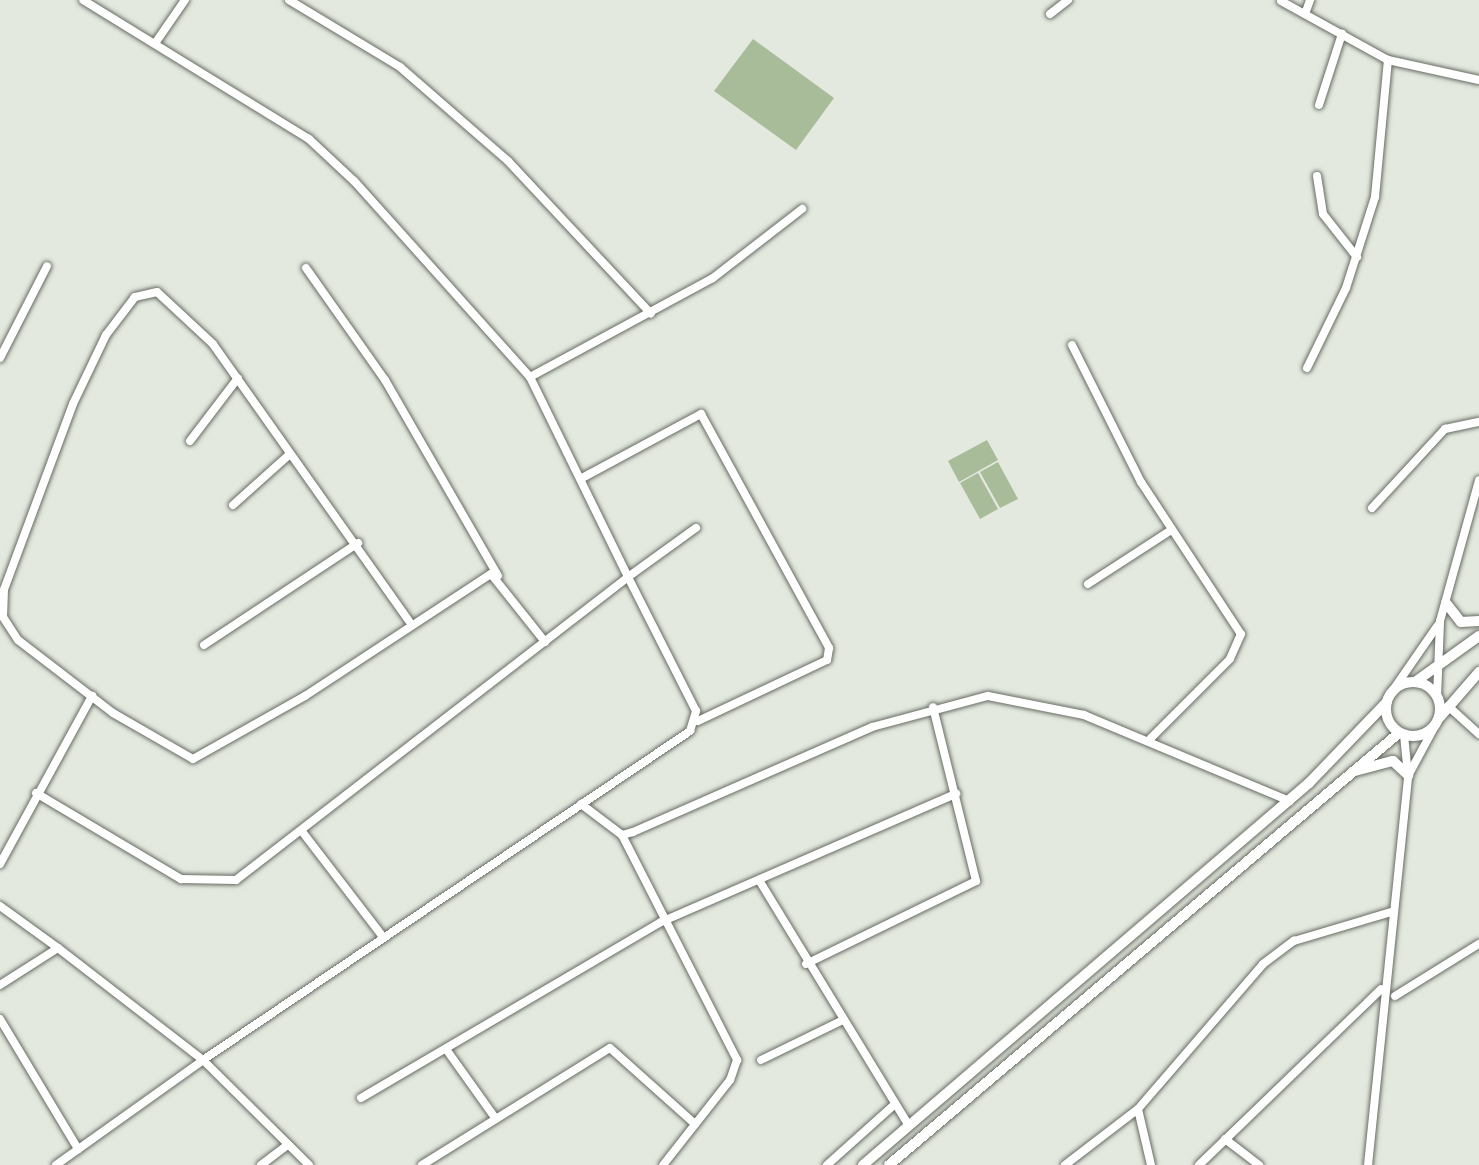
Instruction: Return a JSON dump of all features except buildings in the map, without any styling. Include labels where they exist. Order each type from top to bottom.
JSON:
[{"type":"main road","points":[[1446,603],[1461,622],[1479,621]]},
{"type":"main road","points":[[863,1165],[1290,801],[1387,702],[1393,690],[1435,670],[1479,636]]},
{"type":"main road","points":[[889,1165],[1349,773],[1402,734],[1437,722],[1479,672]]},
{"type":"main road","points":[[1415,682],[1437,697],[1437,722]]},
{"type":"main road","points":[[1387,702],[1386,717],[1402,734]]},
{"type":"main road","points":[[1349,773],[1386,761],[1408,775]]},
{"type":"street","points":[[83,0],[156,42],[309,139],[530,377],[584,477],[628,577],[698,721]]},
{"type":"street","points":[[156,42],[185,0]]},
{"type":"street","points":[[289,0],[375,49],[508,161],[651,314]]},
{"type":"street","points":[[1050,14],[1068,0]]},
{"type":"street","points":[[1305,14],[1310,0]]},
{"type":"street","points":[[1281,1],[1388,60],[1479,80]]},
{"type":"street","points":[[1319,105],[1342,34]]},
{"type":"street","points":[[1307,368],[1357,257],[1385,145],[1388,60]]},
{"type":"street","points":[[1317,176],[1323,214],[1357,257]]},
{"type":"street","points":[[530,377],[651,314],[725,270],[802,209]]},
{"type":"street","points":[[0,358],[47,266]]},
{"type":"street","points":[[306,268],[385,380],[498,576],[545,642]]},
{"type":"street","points":[[409,621],[358,543],[290,454],[238,378],[179,308],[150,291],[135,297],[106,335],[73,404],[1,605],[18,640],[178,755],[201,757],[305,696],[409,621],[491,574],[498,576]]},
{"type":"street","points":[[1072,345],[1171,530],[1242,644],[1151,738]]},
{"type":"street","points":[[190,441],[238,378]]},
{"type":"street","points":[[56,1165],[203,1060],[698,721],[827,660],[829,648],[701,414],[584,477]]},
{"type":"street","points":[[1372,508],[1445,429],[1479,422]]},
{"type":"street","points":[[233,505],[290,454]]},
{"type":"street","points":[[1437,697],[1435,670],[1440,621],[1479,480]]},
{"type":"street","points":[[36,793],[181,879],[204,884],[236,880],[304,834],[628,577],[696,528]]},
{"type":"street","points":[[1088,584],[1171,530]]},
{"type":"street","points":[[204,645],[358,543]]},
{"type":"street","points":[[1393,690],[1440,621]]},
{"type":"street","points":[[0,864],[36,793],[92,696]]},
{"type":"street","points":[[622,835],[933,707],[1012,698],[1151,738],[1290,801]]},
{"type":"street","points":[[1448,706],[1479,734]]},
{"type":"street","points":[[806,964],[976,881],[933,707]]},
{"type":"street","points":[[1408,775],[1437,722]]},
{"type":"street","points":[[1368,1165],[1381,989],[1408,775],[1402,734]]},
{"type":"street","points":[[361,1098],[661,922],[956,794]]},
{"type":"street","points":[[581,804],[622,835],[661,922],[737,1060],[695,1124],[663,1165]]},
{"type":"street","points":[[304,834],[383,937]]},
{"type":"street","points":[[759,880],[806,964],[909,1126]]},
{"type":"street","points":[[0,906],[203,1060],[309,1165]]},
{"type":"street","points":[[1065,1165],[1138,1109],[1276,952],[1391,912]]},
{"type":"street","points":[[1395,996],[1479,944]]},
{"type":"street","points":[[0,985],[58,948]]},
{"type":"street","points":[[1199,1165],[1381,989]]},
{"type":"street","points":[[0,1019],[78,1149]]},
{"type":"street","points":[[761,1060],[841,1021]]},
{"type":"street","points":[[422,1165],[610,1048],[695,1124]]},
{"type":"street","points":[[446,1049],[496,1119]]},
{"type":"street","points":[[827,1165],[895,1104]]},
{"type":"street","points":[[1138,1109],[1151,1165]]},
{"type":"street","points":[[1225,1139],[1259,1165]]},
{"type":"street","points":[[261,1165],[288,1145]]},
{"type":"green space","points":[[753,39],[834,98],[796,150],[714,91]]},
{"type":"green space","points":[[987,440],[998,460],[959,482],[948,461]]},
{"type":"green space","points":[[998,462],[1018,499],[1000,508],[980,472]]},
{"type":"green space","points":[[978,473],[998,509],[980,519],[960,483]]}]
